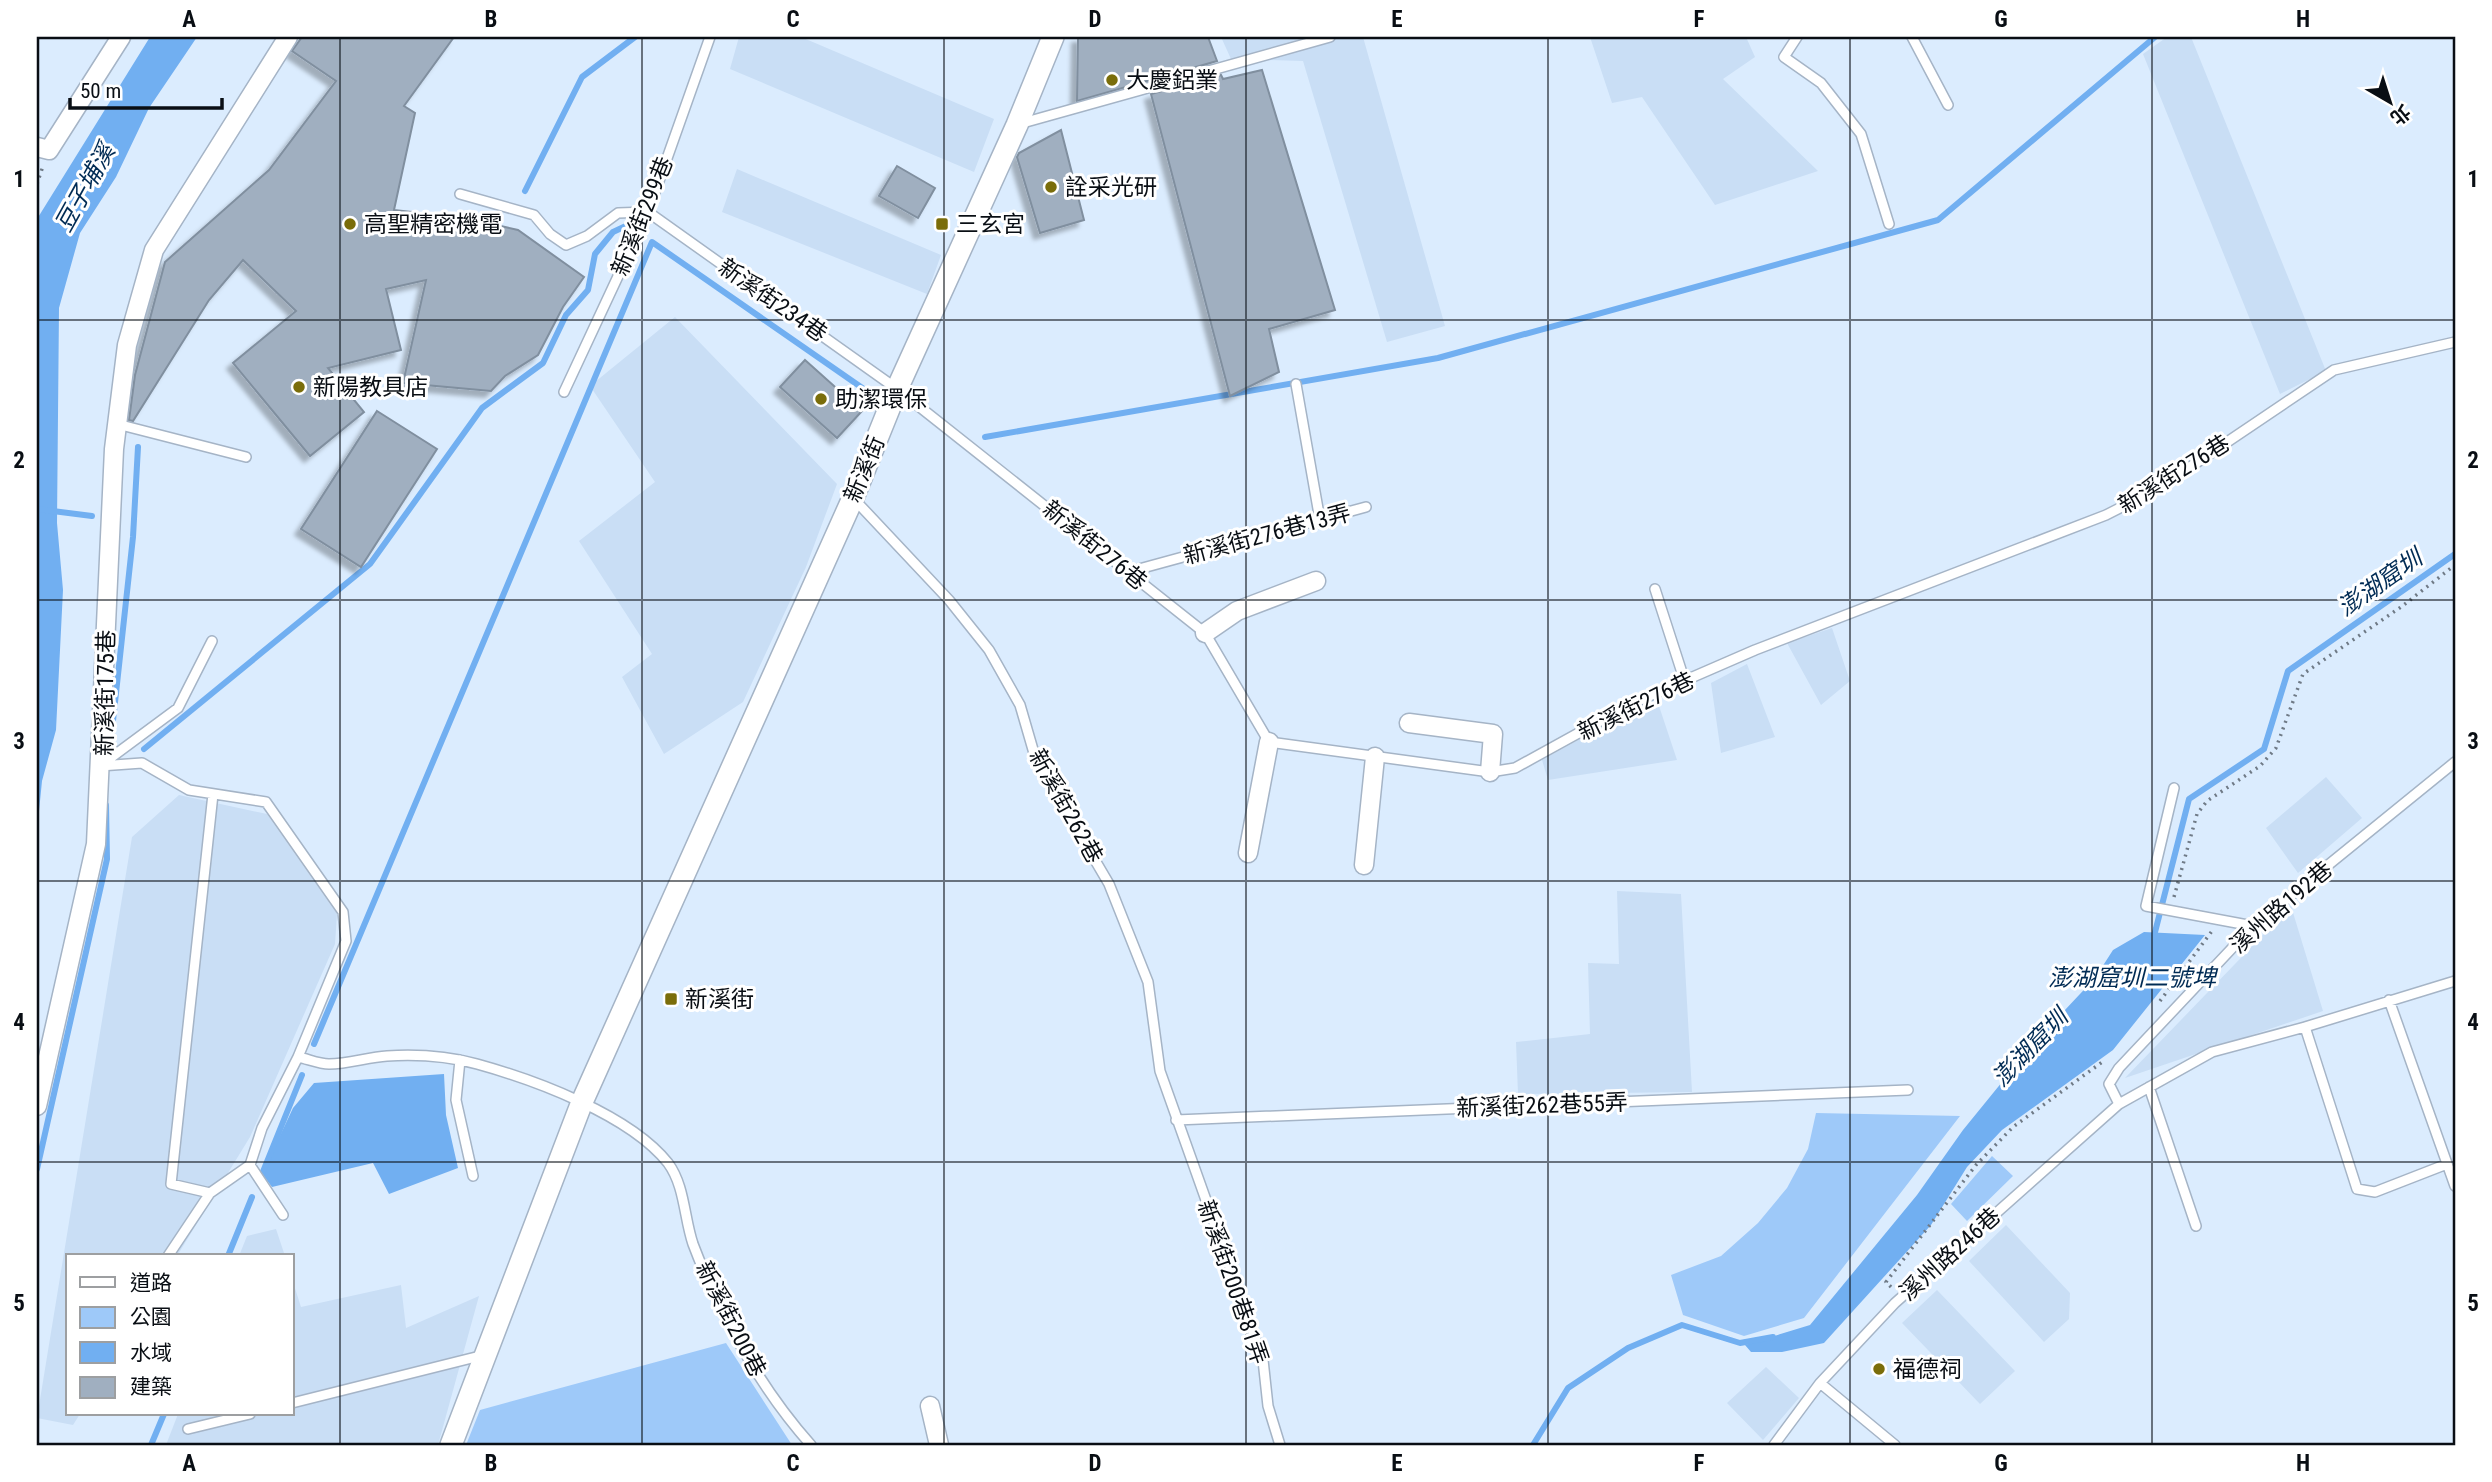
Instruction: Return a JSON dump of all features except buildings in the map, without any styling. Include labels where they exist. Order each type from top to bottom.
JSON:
[{"type":"street","points":[[37,147],[49,150],[121,37]]},
{"type":"street","name":"新溪街175巷","points":[[100,766],[117,424],[127,345],[154,250],[288,37]]},
{"type":"street","name":"新溪街","points":[[451,1445],[582,1102],[853,498],[897,389],[1017,125],[1053,37]]},
{"type":"street","points":[[1205,633],[1237,611],[1316,581]]},
{"type":"street","points":[[1409,723],[1493,734],[1490,772]]},
{"type":"street","points":[[1248,853],[1269,742]]},
{"type":"street","points":[[1364,865],[1375,757]]},
{"type":"street","points":[[37,1106],[96,844],[100,766]]},
{"type":"street","points":[[930,1406],[939,1445]]},
{"type":"lane","name":"新溪街299巷","points":[[564,392],[648,212],[710,37]]},
{"type":"lane","points":[[1017,125],[1330,37]]},
{"type":"lane","points":[[1797,37],[1784,57],[1821,83],[1861,134],[1889,225]]},
{"type":"lane","points":[[1912,37],[1948,105]]},
{"type":"lane","points":[[460,194],[534,215],[550,234],[566,245],[587,236],[618,213],[648,212]]},
{"type":"lane","name":"新溪街234巷","points":[[648,212],[897,389]]},
{"type":"lane","name":"新溪街276巷","points":[[897,389],[1205,633],[1269,742],[1490,772],[1515,768],[1633,703],[1755,650],[2106,515],[2159,488],[2334,370],[2455,342]]},
{"type":"lane","points":[[1296,384],[1320,520]]},
{"type":"lane","points":[[117,424],[246,457]]},
{"type":"lane","name":"新溪街262巷","points":[[853,498],[949,600],[989,650],[1020,705],[1036,760],[1109,884],[1148,982],[1160,1071],[1176,1120]]},
{"type":"lane","name":"新溪街276巷13弄","points":[[1128,572],[1366,507]]},
{"type":"lane","points":[[1655,589],[1685,682]]},
{"type":"lane","points":[[100,766],[178,708],[212,641]]},
{"type":"lane","name":"溪州路192巷","points":[[2119,1104],[2109,1084],[2119,1069],[2253,926],[2455,762]]},
{"type":"lane","name":"新溪街175巷","points":[[100,766],[142,763],[189,790],[266,802],[343,912],[346,941],[298,1057],[262,1128],[250,1166]]},
{"type":"lane","points":[[2174,789],[2146,906],[2253,926]]},
{"type":"lane","points":[[210,1193],[171,1184],[213,794]]},
{"type":"lane","name":"溪州路246巷","points":[[1774,1445],[1820,1383],[1901,1297],[2119,1104],[2212,1052],[2455,981]]},
{"type":"lane","points":[[2389,1000],[2455,1186]]},
{"type":"lane","points":[[2305,1027],[2357,1189],[2375,1192],[2447,1164]]},
{"type":"lane","points":[[298,1057],[328,1064],[387,1056],[439,1055],[582,1102]]},
{"type":"lane","points":[[460,1060],[456,1100],[473,1176]]},
{"type":"lane","points":[[2149,1087],[2196,1226]]},
{"type":"lane","name":"新溪街262巷55弄","points":[[1176,1120],[1908,1090]]},
{"type":"lane","name":"新溪街200巷","points":[[582,1102],[615,1119],[646,1141],[669,1165],[682,1193],[692,1241],[713,1294],[768,1389],[811,1445]]},
{"type":"lane","name":"新溪街200巷81弄","points":[[1176,1120],[1263,1360],[1268,1406],[1280,1445]]},
{"type":"lane","points":[[169,1254],[210,1193],[250,1166],[283,1215]]},
{"type":"lane","points":[[294,1403],[485,1355]]},
{"type":"lane","points":[[1820,1383],[1895,1445]]},
{"type":"lane","points":[[188,1429],[242,1416]]},
{"type":"shaded area","points":[[739,37],[801,37],[994,119],[974,172],[730,69]]},
{"type":"shaded area","points":[[1221,37],[1363,37],[1445,326],[1387,342],[1303,61],[1231,59]]},
{"type":"shaded area","points":[[1590,37],[1746,37],[1755,57],[1723,79],[1818,171],[1715,205],[1642,97],[1612,103]]},
{"type":"shaded area","points":[[2167,37],[2191,37],[2326,371],[2280,394],[2143,54]]},
{"type":"shaded area","points":[[737,169],[941,255],[927,294],[722,212]]},
{"type":"shaded area","points":[[675,317],[837,484],[806,567],[743,702],[664,754],[622,677],[652,654],[579,541],[655,482],[590,386]]},
{"type":"shaded area","points":[[1832,628],[1850,681],[1821,705],[1787,643]]},
{"type":"shaded area","points":[[1747,664],[1775,737],[1721,753],[1711,683]]},
{"type":"shaded area","points":[[1656,697],[1677,760],[1548,780],[1542,760]]},
{"type":"shaded area","points":[[2326,777],[2362,818],[2298,873],[2266,828]]},
{"type":"shaded area","points":[[179,795],[267,814],[337,914],[335,944],[250,1137],[178,1254],[66,1254],[66,1416],[79,1416],[73,1425],[37,1418],[132,837]]},
{"type":"shaded area","points":[[1617,891],[1681,894],[1692,1092],[1518,1094],[1516,1042],[1590,1034],[1588,963],[1619,964]]},
{"type":"shaded area","points":[[2291,906],[2323,1011],[2125,1078]]},
{"type":"shaded area","points":[[2006,1225],[2070,1293],[2069,1319],[2044,1342],[1969,1261]]},
{"type":"shaded area","points":[[276,1229],[284,1254],[240,1254],[247,1236]]},
{"type":"shaded area","points":[[294,1285],[301,1307],[401,1285],[406,1328],[479,1296],[438,1445],[166,1445],[177,1416],[294,1416]]},
{"type":"shaded area","points":[[1937,1290],[2015,1371],[1980,1404],[1902,1323]]},
{"type":"shaded area","points":[[1766,1367],[1799,1398],[1763,1440],[1727,1403]]},
{"type":"green space","points":[[1816,1113],[1960,1116],[1804,1318],[1744,1336],[1683,1315],[1671,1275],[1721,1256],[1758,1223],[1787,1188],[1808,1149]]},
{"type":"green space","points":[[1992,1156],[2013,1176],[1967,1221],[1951,1204]]},
{"type":"green space","points":[[726,1343],[792,1445],[466,1445],[480,1410]]},
{"type":"water","name":"豆子埔溪","points":[[150,37],[197,37],[149,108],[116,177],[80,233],[59,308],[57,523],[63,590],[56,730],[42,781],[37,831],[37,219]]},
{"type":"water","name":"澎湖窟圳二號埤","points":[[2144,932],[2205,935],[2113,1050],[2002,1130],[1967,1167],[1931,1225],[1824,1343],[1782,1352],[1751,1352],[1745,1345],[1810,1325],[1917,1195],[1963,1130],[2033,1044],[2095,978],[2113,950]]},
{"type":"water","points":[[444,1074],[446,1115],[458,1168],[389,1194],[373,1163],[272,1187],[262,1174],[293,1108],[314,1083]]},
{"type":"waterway","points":[[525,191],[582,77],[635,37]]},
{"type":"waterway","points":[[985,437],[1438,358],[1938,220],[2155,37]]},
{"type":"waterway","points":[[144,749],[370,564],[482,408],[543,363],[566,315],[588,290],[595,254],[613,232],[628,225]]},
{"type":"waterway","points":[[314,1044],[652,242],[871,394]]},
{"type":"waterway","points":[[111,739],[133,537],[138,447]]},
{"type":"waterway","points":[[37,509],[92,516]]},
{"type":"waterway","name":"澎湖窟圳","points":[[2153,940],[2189,799],[2264,749],[2288,671],[2455,554]]},
{"type":"waterway","points":[[37,1169],[107,859],[106,805]]},
{"type":"waterway","points":[[262,1174],[302,1075]]},
{"type":"waterway","points":[[229,1254],[252,1197]]},
{"type":"waterway","name":"澎湖窟圳","points":[[1533,1445],[1568,1388],[1628,1348],[1682,1325],[1740,1343],[1773,1337]]},
{"type":"waterway","points":[[151,1445],[163,1416]]},
{"type":"place","name":"大慶鋁業","points":[[1112,80]]},
{"type":"place","name":"詮采光研","points":[[1051,187]]},
{"type":"place","name":"高聖精密機電","points":[[350,224]]},
{"type":"place","name":"三玄宮","points":[[942,224]]},
{"type":"place","name":"新陽教具店","points":[[299,387]]},
{"type":"place","name":"助潔環保","points":[[821,399]]},
{"type":"place","name":"新溪街","points":[[671,999]]},
{"type":"place","name":"福德祠","points":[[1879,1369]]}]
